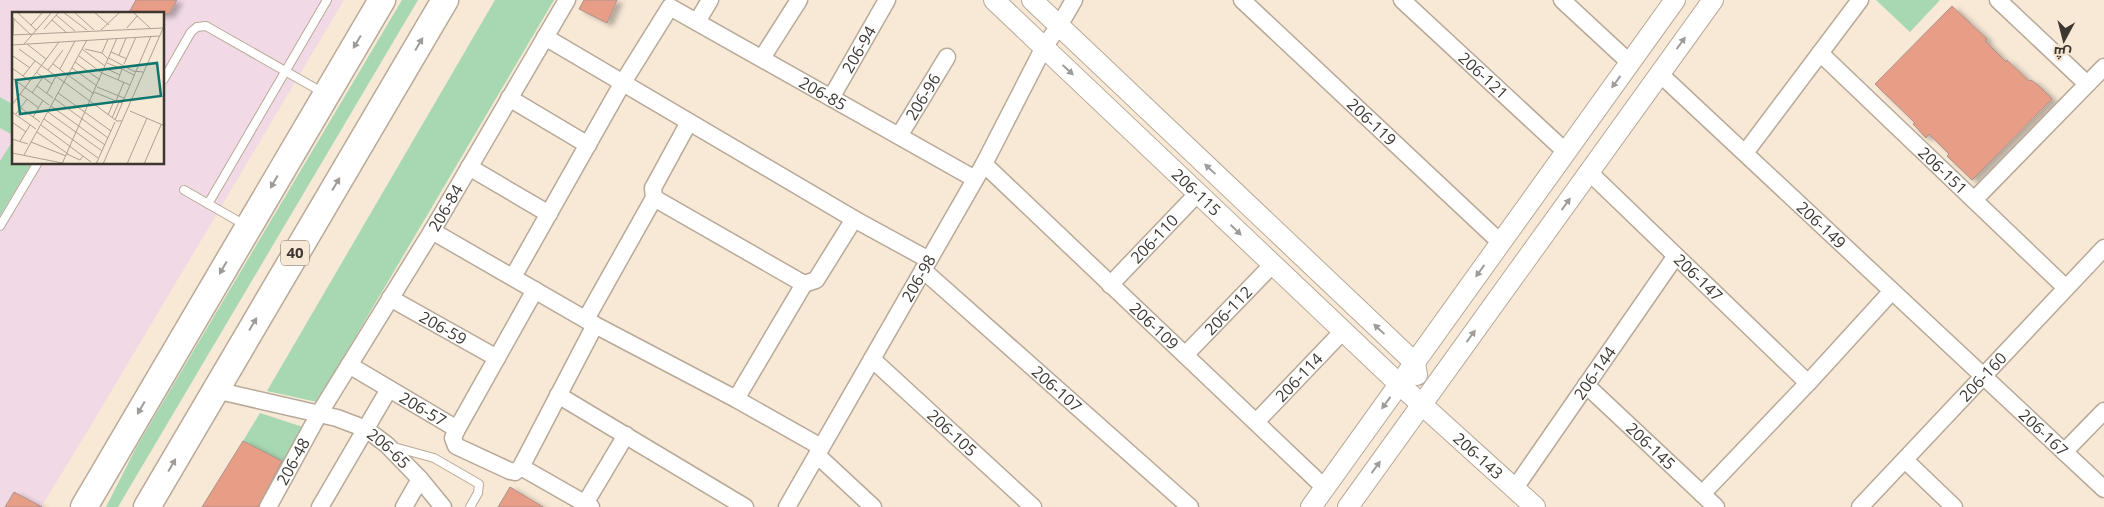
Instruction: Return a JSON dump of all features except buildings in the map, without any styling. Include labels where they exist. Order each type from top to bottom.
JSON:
[{"type":"highway","points":[[84,507],[382,0]]},
{"type":"highway","name":"40","points":[[147,507],[445,0]]},
{"type":"street","name":"206-84","points":[[319,414],[432,231],[567,0]]},
{"type":"street","points":[[697,22],[710,0]]},
{"type":"street","points":[[762,58],[799,0]]},
{"type":"street","name":"206-94","points":[[831,98],[887,0]]},
{"type":"street","name":"206-115","points":[[994,0],[1399,384]]},
{"type":"street","name":"206-115","points":[[1032,0],[1415,363]]},
{"type":"street","name":"206-98","points":[[786,507],[976,179],[1044,47],[1074,0]]},
{"type":"street","name":"206-119","points":[[1242,0],[1501,243]]},
{"type":"street","name":"206-121","points":[[1402,0],[1566,152]]},
{"type":"street","points":[[1562,0],[1630,63]]},
{"type":"street","points":[[1311,507],[1675,0]]},
{"type":"street","points":[[1348,507],[1713,0]]},
{"type":"street","points":[[1745,153],[1860,0]]},
{"type":"street","points":[[1998,0],[2087,84]]},
{"type":"street","name":"206-85","points":[[622,84],[670,7],[976,179]]},
{"type":"street","name":"206-107","points":[[545,37],[854,219],[926,265],[1190,507]]},
{"type":"street","name":"206-151","points":[[1820,53],[2066,288]]},
{"type":"street","name":"206-96","points":[[900,136],[947,57]]},
{"type":"street","points":[[1974,200],[2104,67]]},
{"type":"street","name":"206-149","points":[[1660,74],[1983,376]]},
{"type":"street","points":[[513,277],[622,84]]},
{"type":"street","points":[[509,98],[588,145]]},
{"type":"street","points":[[626,436],[586,506],[515,469],[558,396],[591,322],[654,198],[653,188],[689,122]]},
{"type":"street","name":"206-109","points":[[984,164],[1325,488]]},
{"type":"street","points":[[469,167],[549,214]]},
{"type":"street","name":"206-147","points":[[1589,172],[1808,384]]},
{"type":"street","name":"206-110","points":[[1110,285],[1198,193]]},
{"type":"street","points":[[654,198],[804,284]]},
{"type":"street","points":[[736,399],[804,284],[816,280],[854,219]]},
{"type":"street","points":[[432,231],[591,322],[736,399],[819,451],[873,507]]},
{"type":"street","name":"206-160","points":[[1860,507],[2104,248]]},
{"type":"street","name":"206-144","points":[[1515,488],[1675,257]]},
{"type":"street","name":"206-112","points":[[1185,355],[1273,264]]},
{"type":"street","points":[[457,429],[535,290]]},
{"type":"street","points":[[1702,494],[1808,384],[1892,291]]},
{"type":"street","name":"206-59","points":[[390,298],[497,358]]},
{"type":"street","name":"206-114","points":[[1256,422],[1343,331]]},
{"type":"street","name":"206-105","points":[[872,359],[1033,507]]},
{"type":"street","points":[[1415,363],[1422,404]]},
{"type":"street","name":"206-57","points":[[349,365],[457,429],[453,438],[456,446],[515,469]]},
{"type":"street","name":"206-167","points":[[1983,376],[2104,489]]},
{"type":"street","name":"206-143","points":[[1399,384],[1534,507]]},
{"type":"street","name":"206-145","points":[[1586,384],[1716,507]]},
{"type":"street","points":[[320,507],[389,389]]},
{"type":"street","name":"206-65","points":[[215,390],[337,418],[366,429],[387,445],[420,479],[443,507]]},
{"type":"street","points":[[558,396],[745,507]]},
{"type":"street","points":[[2064,452],[2104,411]]},
{"type":"street","name":"206-48","points":[[268,507],[319,414]]},
{"type":"street","points":[[1905,460],[1954,507]]},
{"type":"street","points":[[404,507],[420,479]]},
{"type":"lane","points":[[208,204],[327,0]]},
{"type":"lane","points":[[165,77],[191,32],[197,27],[206,26],[326,94]]},
{"type":"lane","points":[[0,226],[36,165]]},
{"type":"lane","points":[[184,190],[248,226]]},
{"type":"lane","points":[[387,445],[434,458],[479,484],[478,492],[470,507]]},
{"type":"shaded area","points":[[0,0],[344,0],[90,427],[41,507],[0,507]]},
{"type":"green space","points":[[402,0],[418,0],[118,507],[106,507],[137,446]]},
{"type":"green space","points":[[495,0],[554,0],[317,402],[267,391]]},
{"type":"green space","points":[[1876,0],[1940,0],[1910,32]]},
{"type":"green space","points":[[0,97],[12,104],[12,135],[0,128]]},
{"type":"green space","points":[[12,142],[12,165],[30,165],[0,216],[0,161]]},
{"type":"green space","points":[[260,413],[303,427],[284,463],[243,441]]}]
